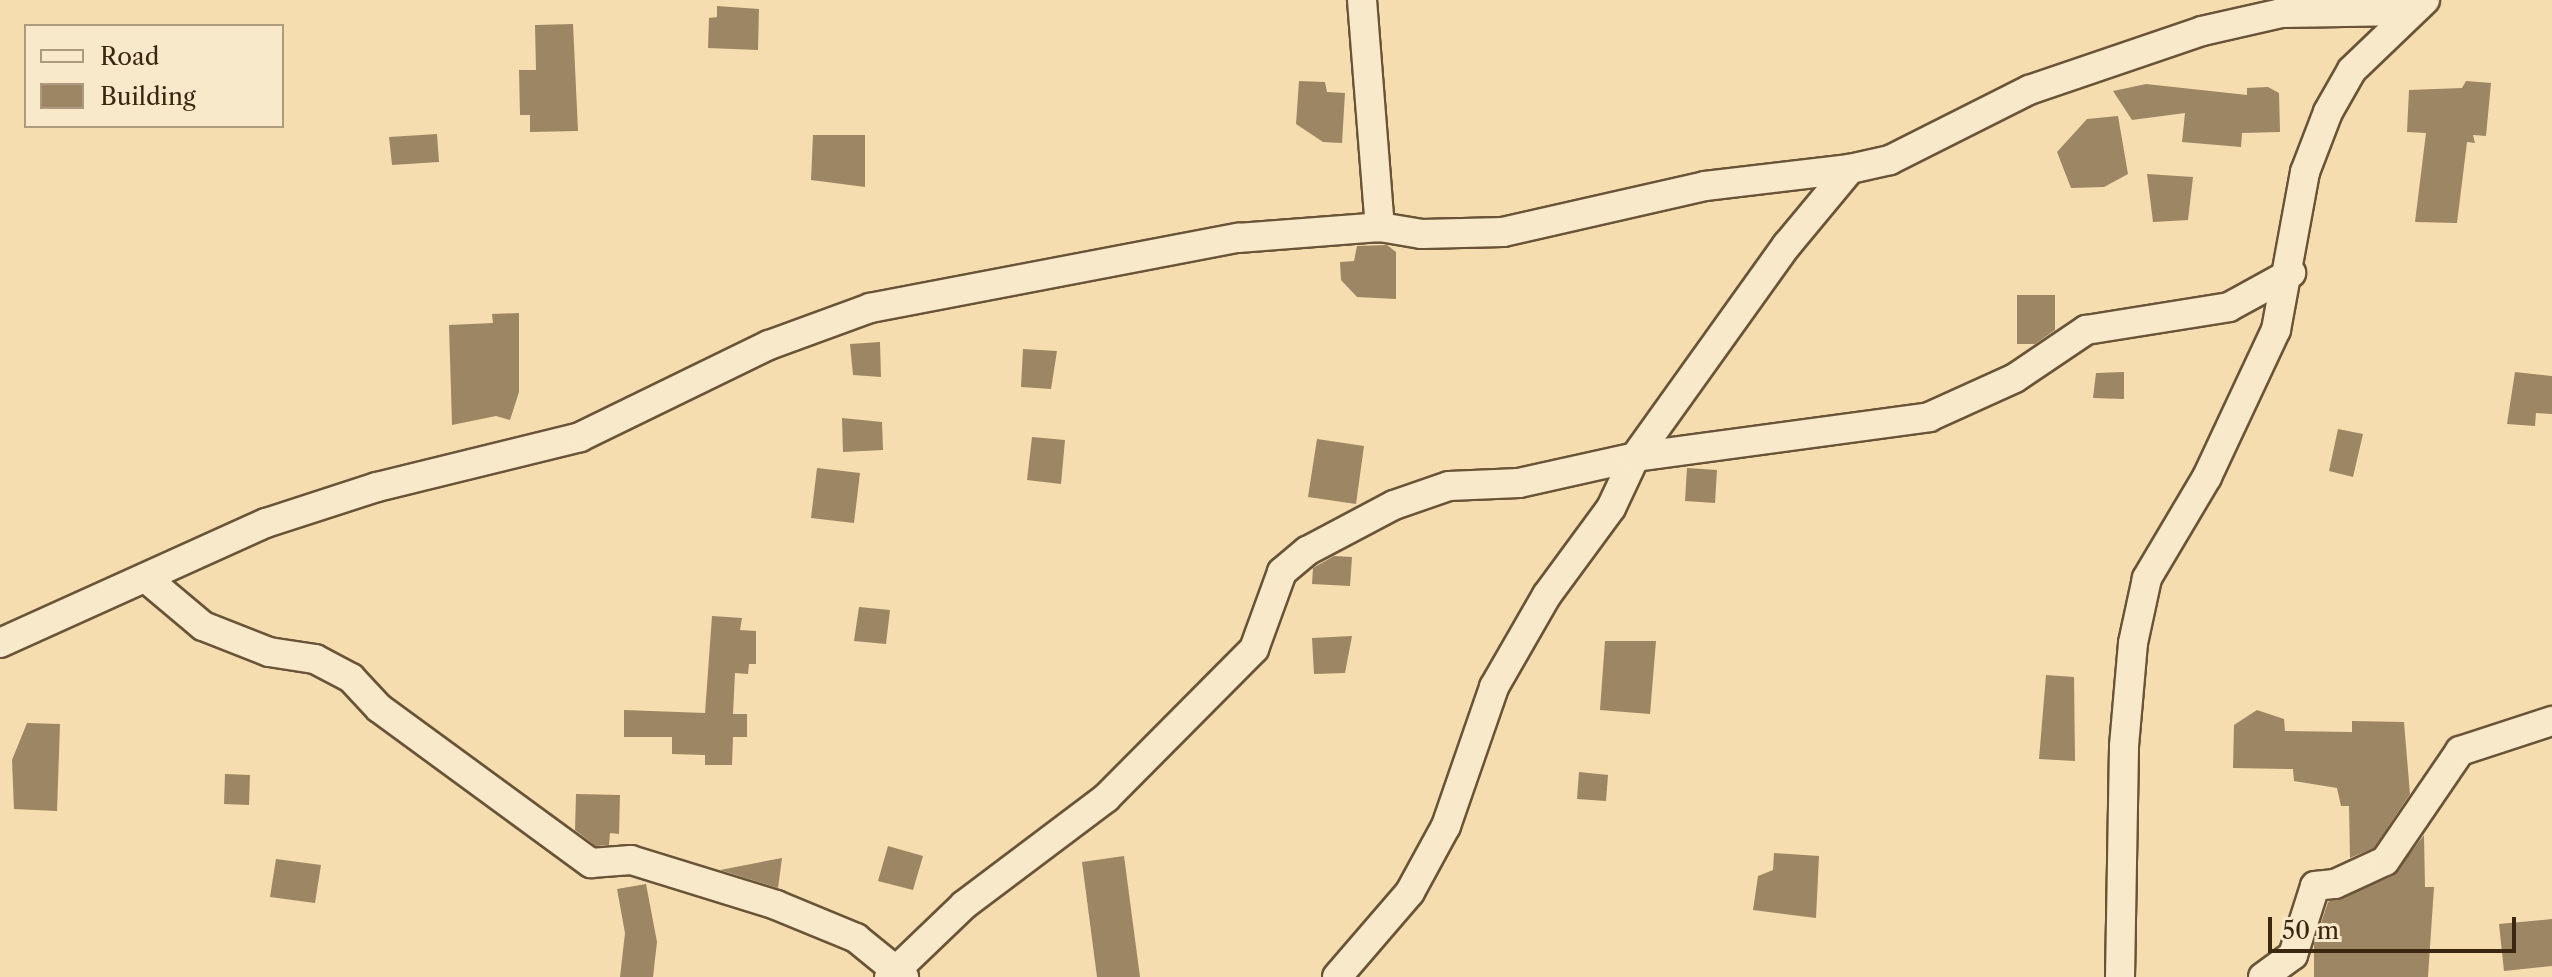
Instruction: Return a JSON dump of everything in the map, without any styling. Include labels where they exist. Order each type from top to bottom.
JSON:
[{"type":"street","points":[[1362,0],[1380,227]]},
{"type":"street","points":[[0,643],[329,501],[580,437],[769,345],[870,308],[1238,238],[1380,227],[1422,234],[1503,232],[1705,186],[1850,169],[1890,160],[2029,90],[2202,31],[2281,13],[2417,6]]},
{"type":"street","points":[[2120,977],[2117,938],[2125,731],[2147,578],[2244,400],[2276,330],[2291,273],[2305,172],[2328,112],[2352,70],[2417,6]]},
{"type":"street","points":[[1337,977],[1410,892],[1446,826],[1494,687],[1547,595],[1611,508],[1635,457],[1787,245],[1850,169]]},
{"type":"street","points":[[147,579],[203,626],[269,652],[315,659],[351,678],[379,708],[591,863],[631,860],[776,905],[856,938],[896,975],[964,905],[1106,798],[1254,649],[1282,572],[1307,551],[1394,505],[1449,486],[1519,483],[1635,457],[1929,417],[2015,378],[2086,330],[2229,307],[2291,273]]},
{"type":"street","points":[[2263,977],[2293,955],[2315,886],[2335,884],[2385,861],[2460,751],[2552,721]]},
{"type":"street","points":[[2100,977],[2117,938]]},
{"type":"building","points":[[717,6],[759,9],[758,50],[708,48],[709,18],[717,17]]},
{"type":"building","points":[[573,24],[578,131],[530,132],[530,115],[520,115],[519,70],[536,70],[535,25]]},
{"type":"building","points":[[1299,81],[1325,82],[1327,92],[1345,93],[1342,143],[1323,142],[1296,124]]},
{"type":"building","points":[[2466,81],[2491,83],[2486,136],[2473,135],[2475,143],[2467,142],[2457,223],[2415,222],[2426,133],[2407,132],[2409,90],[2462,88]]},
{"type":"building","points":[[2146,84],[2247,95],[2247,88],[2268,87],[2279,93],[2280,132],[2242,133],[2241,147],[2182,142],[2185,113],[2132,120],[2113,91]]},
{"type":"building","points":[[2118,116],[2128,174],[2104,187],[2071,188],[2057,152],[2087,119]]},
{"type":"building","points":[[437,134],[439,162],[392,165],[389,137]]},
{"type":"building","points":[[813,135],[865,135],[865,187],[811,180]]},
{"type":"building","points":[[2147,174],[2193,177],[2188,220],[2153,222]]},
{"type":"building","points":[[1387,245],[1396,252],[1396,299],[1357,297],[1341,280],[1340,262],[1354,261],[1357,246]]},
{"type":"building","points":[[2017,295],[2055,295],[2055,330],[2035,344],[2017,344]]},
{"type":"building","points":[[519,313],[519,392],[510,420],[496,416],[452,425],[449,325],[493,323],[492,314]]},
{"type":"building","points":[[880,342],[881,377],[853,375],[850,344]]},
{"type":"building","points":[[1023,349],[1057,351],[1051,389],[1021,387]]},
{"type":"building","points":[[2124,372],[2124,399],[2093,398],[2096,373]]},
{"type":"building","points":[[2515,372],[2552,376],[2552,414],[2536,413],[2535,426],[2507,424]]},
{"type":"building","points":[[842,418],[882,422],[883,450],[843,452]]},
{"type":"building","points":[[2338,429],[2363,434],[2353,477],[2329,471]]},
{"type":"building","points":[[1032,437],[1065,440],[1061,484],[1027,480]]},
{"type":"building","points":[[1317,439],[1364,446],[1356,504],[1308,497]]},
{"type":"building","points":[[817,468],[860,473],[854,523],[811,518]]},
{"type":"building","points":[[1687,468],[1717,470],[1715,503],[1685,501]]},
{"type":"building","points":[[1334,556],[1352,557],[1350,586],[1312,584],[1313,568]]},
{"type":"building","points":[[859,607],[890,610],[886,644],[854,641]]},
{"type":"building","points":[[712,616],[742,618],[740,630],[756,631],[756,664],[749,664],[748,674],[735,673],[733,714],[747,714],[747,737],[733,737],[732,765],[705,765],[705,755],[672,754],[672,737],[624,737],[624,710],[705,713]]},
{"type":"building","points":[[1352,636],[1345,673],[1314,674],[1312,638]]},
{"type":"building","points":[[1605,641],[1656,641],[1650,714],[1600,710]]},
{"type":"building","points":[[2046,675],[2074,677],[2075,761],[2039,759]]},
{"type":"building","points":[[2257,710],[2284,719],[2285,731],[2352,732],[2352,721],[2404,722],[2410,794],[2374,848],[2350,858],[2349,806],[2341,806],[2337,788],[2294,781],[2293,769],[2233,768],[2234,725]]},
{"type":"building","points":[[27,723],[60,724],[57,811],[14,809],[12,760]]},
{"type":"building","points":[[1579,772],[1608,775],[1606,801],[1577,799]]},
{"type":"building","points":[[225,774],[250,775],[249,805],[224,804]]},
{"type":"building","points":[[576,794],[620,795],[619,834],[610,833],[609,845],[596,846],[575,830]]},
{"type":"building","points":[[2424,835],[2425,887],[2434,887],[2428,977],[2314,977],[2314,944],[2328,902],[2393,876]]},
{"type":"building","points":[[888,846],[923,856],[913,890],[878,881]]},
{"type":"building","points":[[1774,853],[1819,856],[1816,918],[1753,910],[1758,876],[1773,870]]},
{"type":"building","points":[[1124,856],[1140,977],[1097,977],[1082,862]]},
{"type":"building","points":[[782,858],[778,888],[720,870]]},
{"type":"building","points":[[276,859],[321,865],[315,903],[270,897]]},
{"type":"building","points":[[646,884],[657,942],[653,977],[620,977],[625,933],[617,889]]},
{"type":"building","points":[[2552,919],[2552,966],[2504,971],[2499,924]]}]
